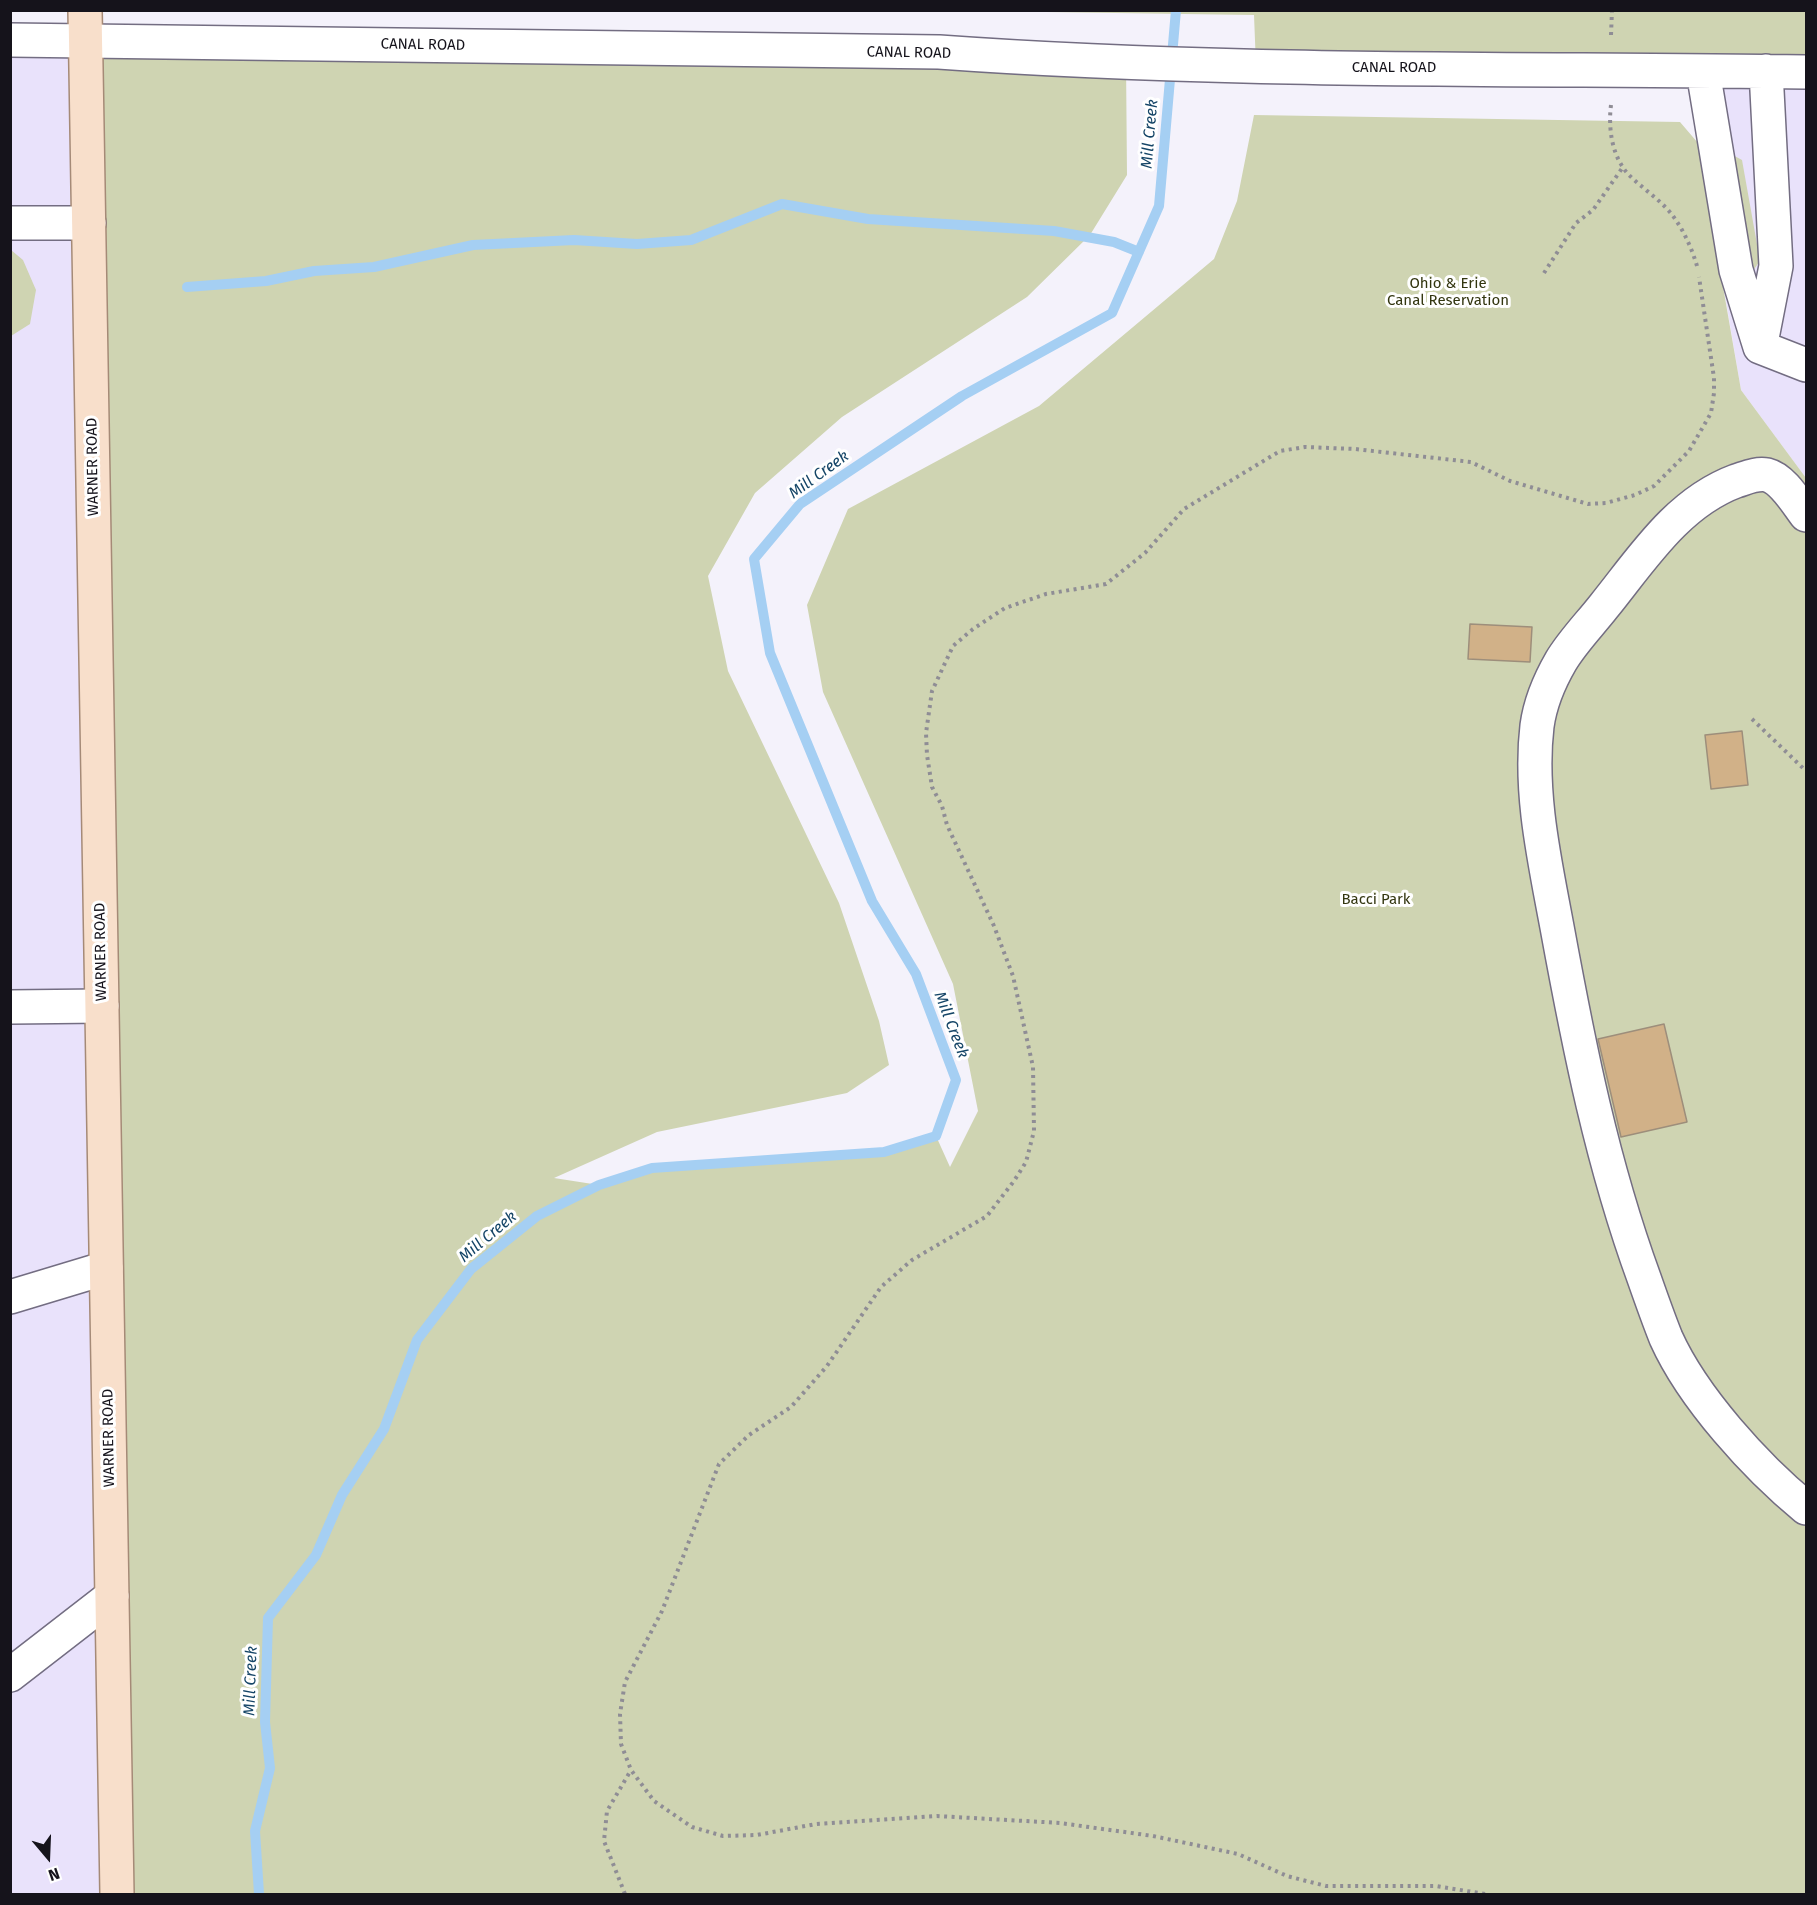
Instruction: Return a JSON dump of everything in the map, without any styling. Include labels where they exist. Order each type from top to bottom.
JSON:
[{"type":"main road","name":"WARNER ROAD","points":[[86,25],[117,1894]]},
{"type":"street","name":"CANAL ROAD","points":[[10,40],[86,25],[927,52],[1293,67],[1806,72]]},
{"type":"street","points":[[1703,71],[1736,270],[1760,347]]},
{"type":"street","points":[[1760,347],[1776,266],[1766,71]]},
{"type":"street","points":[[10,223],[89,223]]},
{"type":"street","points":[[1760,347],[1806,365]]},
{"type":"street","points":[[1806,515],[1777,480],[1765,475],[1752,476],[1717,488],[1667,527],[1562,659],[1546,691],[1537,724],[1535,767],[1537,809],[1545,861],[1579,1048],[1605,1161],[1632,1246],[1667,1339],[1702,1398],[1757,1463],[1806,1508]]},
{"type":"street","points":[[10,1006],[102,1006]]},
{"type":"street","points":[[10,1297],[106,1268]]},
{"type":"street","points":[[10,1676],[112,1596]]},
{"type":"path","points":[[1611,37],[1612,10]]},
{"type":"path","points":[[1485,1894],[1436,1886],[1326,1886],[1287,1876],[1238,1854],[1153,1836],[1060,1823],[937,1816],[816,1824],[757,1835],[723,1836],[692,1827],[654,1801],[631,1770],[621,1744],[620,1714],[625,1682],[662,1611],[719,1464],[748,1434],[790,1407],[827,1366],[881,1287],[912,1260],[987,1216],[1026,1162],[1034,1131],[1033,1066],[1013,976],[985,905],[932,788],[927,755],[926,733],[932,691],[953,646],[1005,608],[1046,594],[1106,584],[1145,553],[1184,509],[1280,451],[1305,447],[1355,449],[1471,462],[1510,481],[1588,504],[1606,503],[1635,495],[1654,486],[1689,451],[1711,413],[1714,378],[1697,264],[1686,237],[1672,215],[1623,167],[1614,150],[1611,103]]},
{"type":"path","points":[[1544,273],[1576,223],[1593,210],[1623,167]]},
{"type":"path","points":[[1752,719],[1806,771]]},
{"type":"path","points":[[625,1894],[604,1841],[607,1811],[631,1770]]},
{"type":"shaded area","points":[[10,39],[86,39],[117,1894],[11,1894]]},
{"type":"shaded area","points":[[1687,71],[1806,72],[1806,478],[1741,390]]},
{"type":"green space","points":[[976,11],[1806,11],[1806,72],[1256,66],[1254,15]]},
{"type":"green space","points":[[86,39],[1126,61],[1127,175],[1090,235],[1027,297],[842,417],[755,493],[708,576],[728,671],[839,903],[879,1021],[889,1065],[847,1093],[657,1132],[554,1178],[599,1185],[652,1168],[884,1152],[936,1136],[950,1167],[978,1111],[953,984],[823,692],[807,605],[848,509],[1039,406],[1214,259],[1237,201],[1254,115],[1680,122],[1698,143],[1741,390],[1806,478],[1806,1894],[117,1894]]},
{"type":"green space","points":[[1729,153],[1742,160],[1760,261],[1752,272]]},
{"type":"green space","points":[[11,250],[23,260],[36,290],[30,324],[11,336]]},
{"type":"building","points":[[1470,624],[1532,627],[1530,662],[1468,659]]},
{"type":"building","points":[[1742,731],[1748,785],[1711,789],[1705,735]]},
{"type":"building","points":[[1664,1024],[1687,1122],[1621,1137],[1598,1039]]},
{"type":"waterway","name":"Mill Creek","points":[[259,1894],[255,1831],[270,1768],[265,1722],[268,1618],[316,1555],[342,1495],[384,1429],[417,1340],[471,1269],[537,1216],[599,1185],[652,1168],[884,1152],[936,1136],[956,1080],[916,974],[872,901],[770,653],[754,559],[800,504],[962,396],[1112,313],[1159,206],[1176,10]]},
{"type":"waterway","points":[[187,287],[266,281],[314,271],[374,267],[473,245],[574,240],[637,244],[691,240],[782,204],[868,219],[1054,231],[1114,242],[1139,252]]},
{"type":"park label","name":"Ohio & Erie Canal Reservation","points":[[1448,292]]},
{"type":"park label","name":"Bacci Park","points":[[1376,900]]}]
